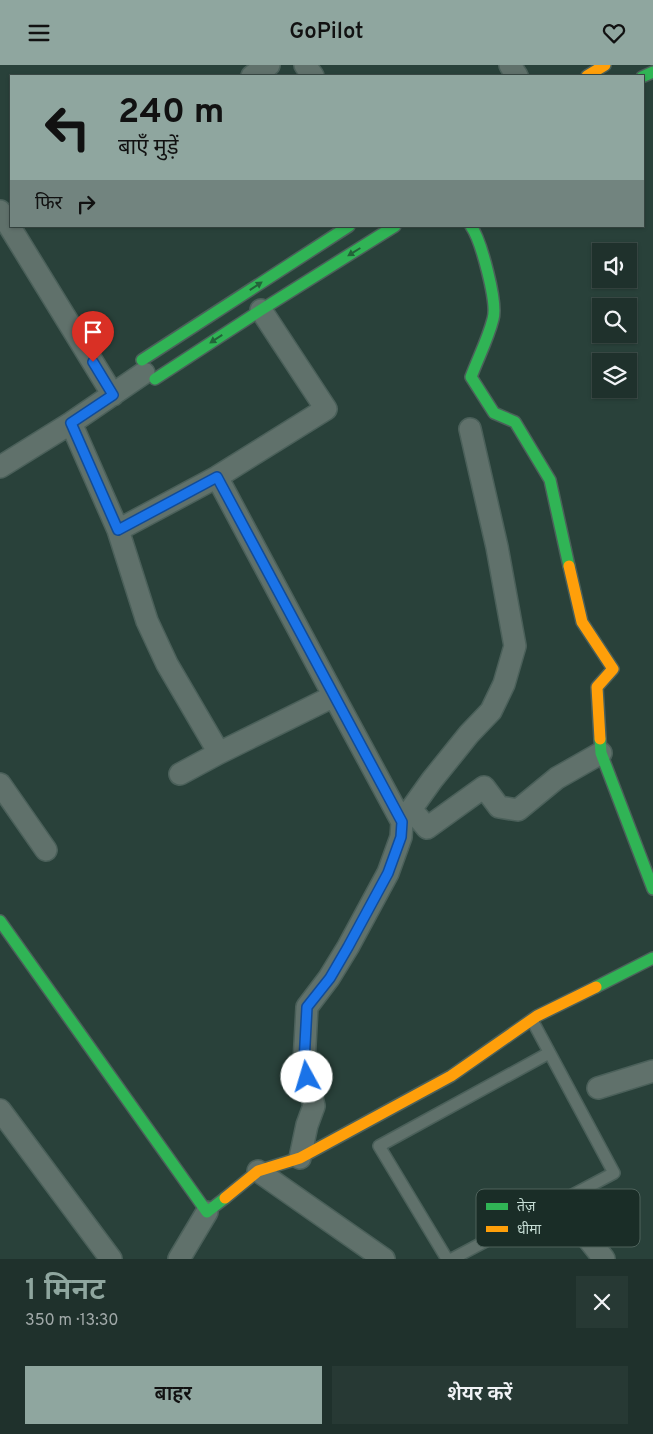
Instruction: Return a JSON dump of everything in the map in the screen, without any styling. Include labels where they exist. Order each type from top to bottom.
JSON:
[{"type":"street","points":[[254,75],[269,65]]},
{"type":"street","points":[[589,75],[605,65]]},
{"type":"street","points":[[0,211],[10,223]]},
{"type":"street","points":[[0,467],[113,395],[348,227]]},
{"type":"street","points":[[147,371],[261,310],[393,227]]},
{"type":"street","points":[[473,227],[490,280],[494,317],[471,377],[494,413],[515,422],[550,480],[582,623],[613,669],[597,687],[601,753],[653,889]]},
{"type":"street","points":[[14,228],[113,395]]},
{"type":"street","points":[[118,530],[217,477],[326,409],[261,310]]},
{"type":"street","points":[[71,423],[118,530],[147,621],[167,664],[219,753]]},
{"type":"street","points":[[300,1159],[307,1125],[314,1106],[304,1063],[307,1007],[330,978],[344,955],[388,873],[407,816],[432,780],[463,741],[491,711],[504,684],[515,646],[497,547],[470,429]]},
{"type":"street","points":[[217,477],[334,696],[407,816],[427,828],[484,787],[499,807],[518,810],[557,778],[601,753]]},
{"type":"street","points":[[180,774],[334,696]]},
{"type":"street","points":[[0,783],[46,850]]},
{"type":"street","points":[[0,921],[207,1212]]},
{"type":"street","points":[[179,1259],[207,1212],[258,1171],[300,1159],[451,1076],[532,1020],[653,959]]},
{"type":"street","points":[[598,1088],[653,1071]]},
{"type":"street","points":[[1,1113],[111,1259]]},
{"type":"street","points":[[258,1171],[384,1259]]},
{"type":"street","points":[[595,1247],[604,1259]]},
{"type":"lane","points":[[532,1020],[614,1173],[584,1189]]},
{"type":"lane","points":[[447,1259],[379,1146],[548,1053]]},
{"type":"lane","points":[[452,1259],[476,1246]]},
{"type":"traffic: fast","points":[[644,76],[653,72]]},
{"type":"traffic: fast","points":[[142,360],[347,227]]},
{"type":"traffic: fast","points":[[155,379],[393,227]]},
{"type":"traffic: fast","points":[[472,227],[488,272],[494,311],[488,334],[471,377],[494,413],[515,422],[550,480],[569,566]]},
{"type":"traffic: fast","points":[[600,739],[601,753],[653,889]]},
{"type":"traffic: fast","points":[[0,921],[207,1212],[225,1198]]},
{"type":"traffic: fast","points":[[596,987],[653,958]]},
{"type":"traffic: slow","points":[[589,75],[605,65]]},
{"type":"traffic: slow","points":[[569,566],[582,622],[613,669],[597,687],[600,739]]},
{"type":"traffic: slow","points":[[225,1198],[258,1171],[300,1158],[451,1076],[537,1016],[596,987]]},
{"type":"route","points":[[93,362],[113,395],[71,423],[118,530],[217,477],[402,822],[401,837],[388,873],[330,978],[307,1007],[304,1063],[307,1077]]}]
